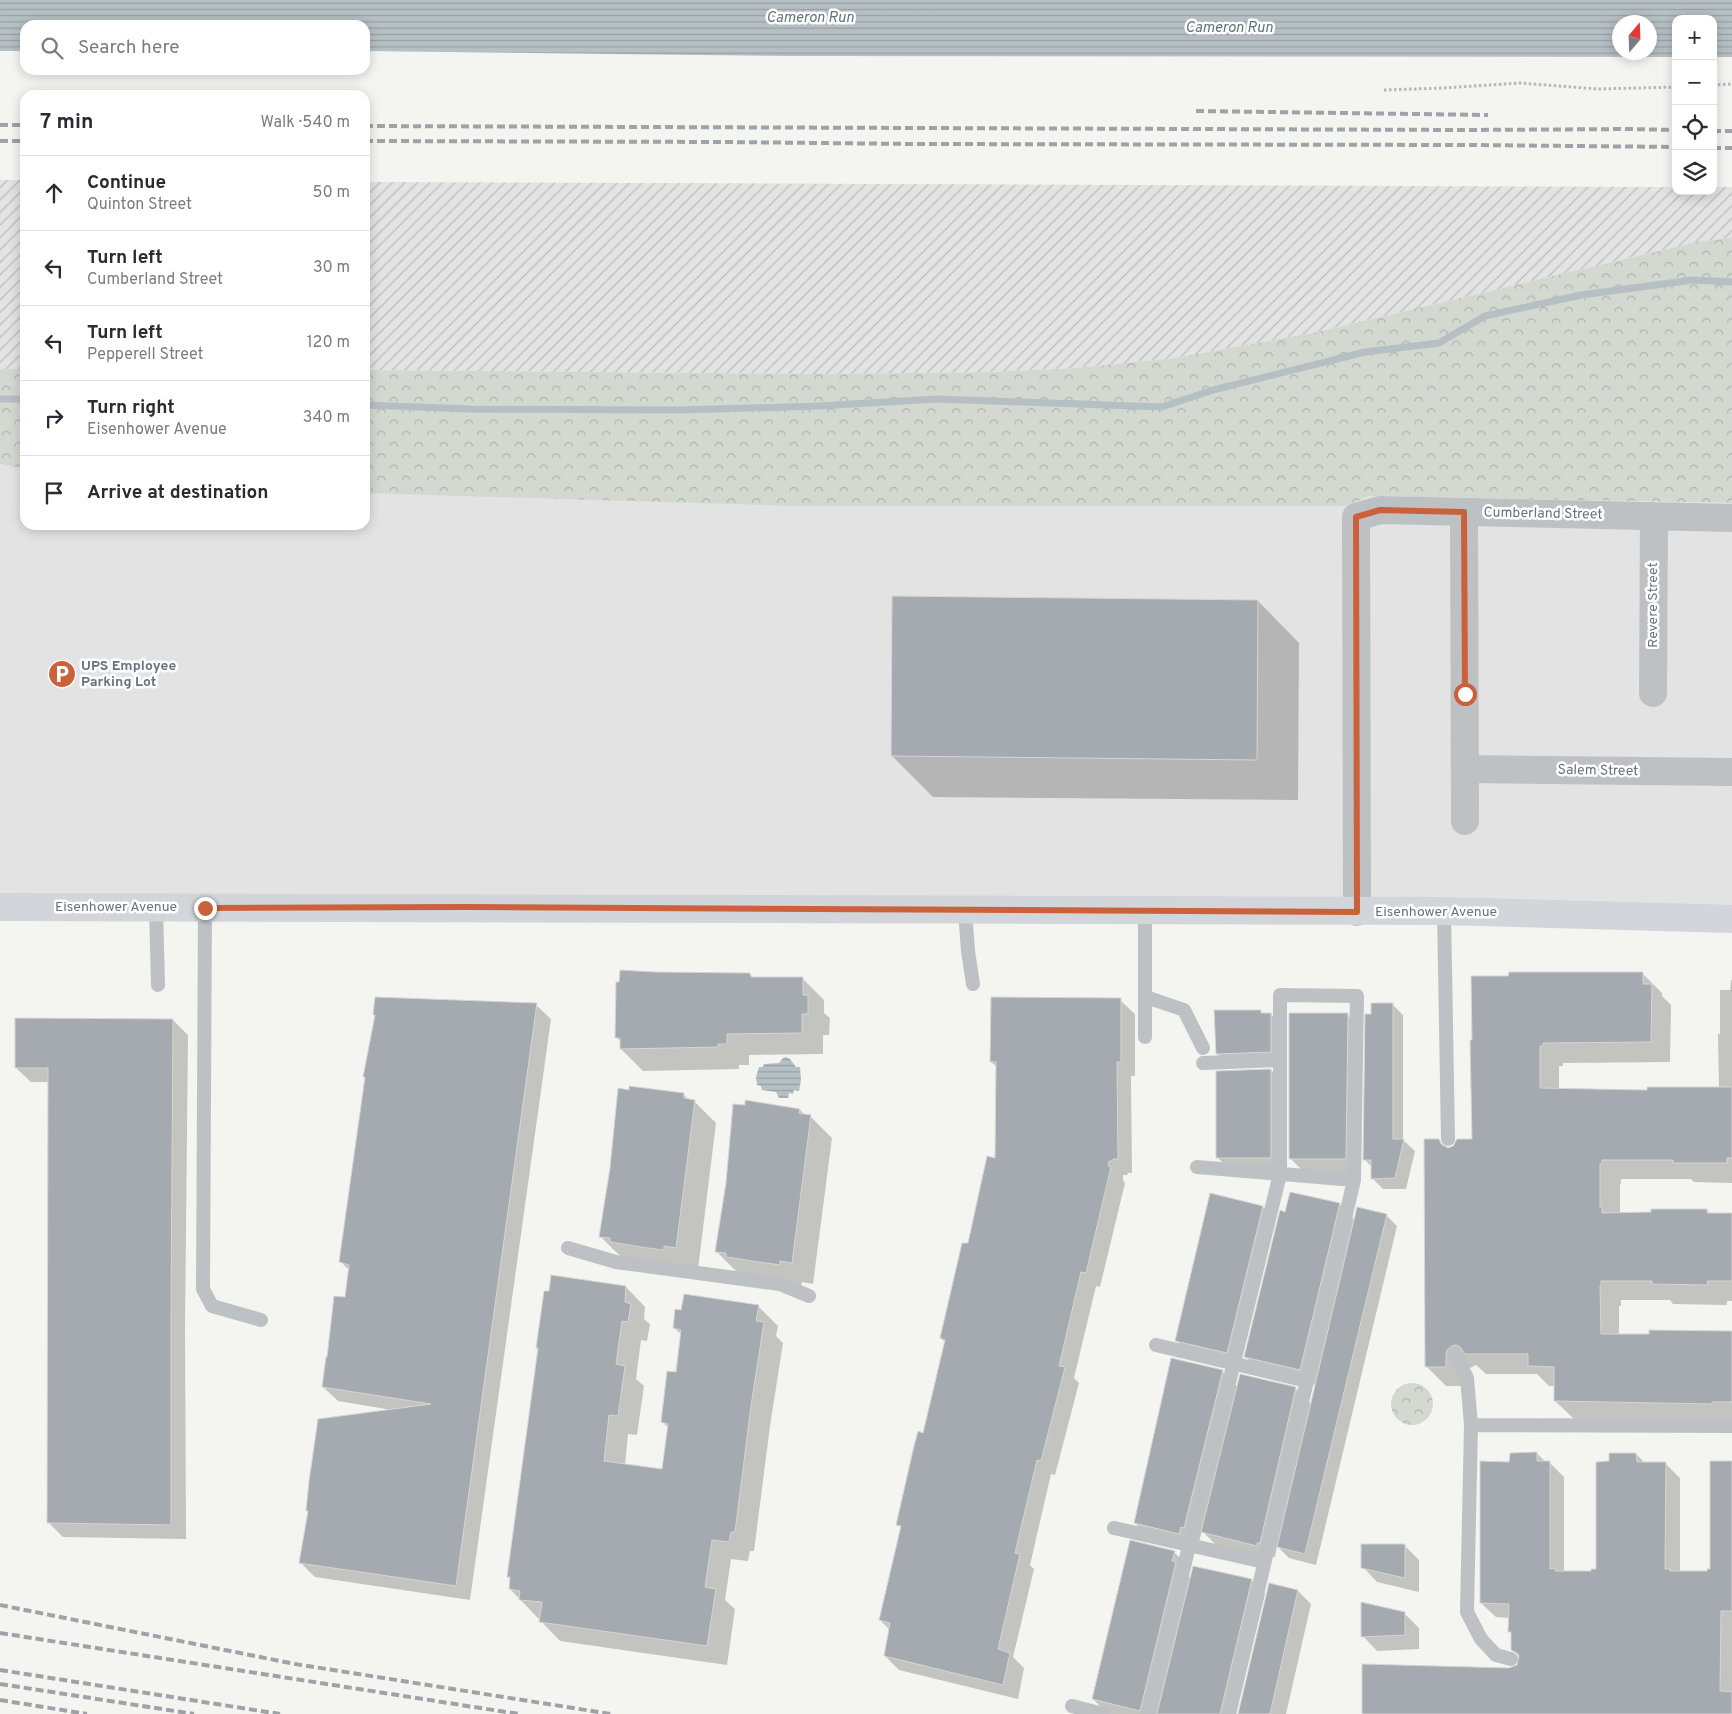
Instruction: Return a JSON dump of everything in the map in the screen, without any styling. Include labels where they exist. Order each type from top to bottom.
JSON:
[{"type":"main road","name":"Eisenhower Avenue","points":[[0,907],[1444,911],[1732,919]]},
{"type":"street","name":"Cumberland Street","points":[[1357,912],[1356,517],[1380,510],[1732,518]]},
{"type":"street","points":[[1464,512],[1465,821]]},
{"type":"street","name":"Revere Street","points":[[1653,693],[1654,517]]},
{"type":"street","name":"Salem Street","points":[[1465,769],[1732,772]]},
{"type":"lane","points":[[156,907],[158,985]]},
{"type":"lane","points":[[205,908],[203,1289],[212,1306],[261,1320]]},
{"type":"lane","points":[[965,910],[973,984]]},
{"type":"lane","points":[[1145,911],[1145,1037]]},
{"type":"lane","points":[[1444,911],[1448,1139]]},
{"type":"lane","points":[[1148,1714],[1280,1174],[1280,994],[1357,996],[1354,1180],[1228,1714]]},
{"type":"lane","points":[[1146,996],[1184,1010],[1204,1048]]},
{"type":"lane","points":[[1203,1063],[1280,1060]]},
{"type":"lane","points":[[1198,1167],[1354,1180]]},
{"type":"lane","points":[[568,1248],[616,1262],[780,1284],[809,1296]]},
{"type":"lane","points":[[1156,1345],[1307,1381]]},
{"type":"lane","points":[[1455,1354],[1467,1378],[1471,1425],[1467,1612],[1481,1639],[1491,1650],[1496,1655],[1511,1659]]},
{"type":"lane","points":[[1471,1425],[1732,1426]]},
{"type":"lane","points":[[1114,1528],[1264,1562]]},
{"type":"lane","points":[[1072,1706],[1103,1714]]},
{"type":"path","points":[[1384,90],[1520,83],[1598,89],[1672,87]]},
{"type":"path","points":[[1717,85],[1732,84]]},
{"type":"shaded area","points":[[0,180],[20,180],[20,369],[0,369]]},
{"type":"shaded area","points":[[370,182],[1672,187],[1672,195],[1717,195],[1717,187],[1732,187],[1732,238],[1701,241],[1312,333],[1174,358],[1076,368],[987,372],[818,374],[370,370]]},
{"type":"shaded area","points":[[0,464],[20,468],[20,530],[370,530],[370,493],[1347,506],[1369,496],[1732,503],[1732,919],[0,907]]},
{"type":"green space","points":[[1732,238],[1732,503],[1369,496],[1347,506],[793,506],[370,493],[370,370],[818,374],[987,372],[1076,368],[1174,358],[1312,333],[1701,241]]},
{"type":"green space","points":[[0,369],[20,369],[20,468],[0,464]]},
{"type":"green space","points":[[1408,1383],[1416,1383],[1427,1389],[1433,1404],[1427,1419],[1416,1425],[1408,1425],[1397,1419],[1391,1408],[1391,1400],[1397,1389]]},
{"type":"water","name":"Cameron Run","points":[[0,0],[1732,0],[1732,57],[1717,57],[1717,15],[1672,15],[1672,57],[1657,57],[1657,15],[1612,15],[1612,57],[791,56],[370,51],[370,20],[20,20],[20,51],[0,51]]},
{"type":"water","points":[[786,1057],[796,1067],[800,1067],[801,1080],[799,1091],[794,1090],[793,1094],[789,1093],[788,1098],[779,1098],[776,1092],[762,1090],[761,1086],[757,1085],[756,1077],[759,1067],[763,1067],[764,1064],[779,1063]]},
{"type":"building","points":[[892,596],[1258,600],[1257,760],[891,756]]},
{"type":"building","points":[[620,970],[750,973],[751,977],[803,977],[803,995],[808,995],[808,1014],[802,1014],[802,1033],[727,1034],[727,1044],[718,1044],[718,1047],[620,1049],[620,1038],[615,1038],[616,982],[619,982]]},
{"type":"building","points":[[1509,972],[1643,972],[1643,984],[1652,984],[1651,1042],[1543,1043],[1543,1046],[1540,1046],[1540,1088],[1647,1090],[1647,1087],[1732,1087],[1732,1158],[1727,1158],[1727,1163],[1673,1163],[1673,1160],[1602,1160],[1602,1164],[1600,1164],[1600,1207],[1602,1207],[1602,1213],[1651,1212],[1651,1209],[1707,1209],[1707,1213],[1732,1213],[1732,1281],[1707,1281],[1708,1285],[1652,1284],[1652,1281],[1601,1281],[1600,1286],[1601,1334],[1649,1334],[1649,1330],[1732,1331],[1732,1402],[1712,1402],[1712,1404],[1554,1401],[1554,1367],[1528,1366],[1528,1354],[1465,1354],[1456,1345],[1447,1350],[1446,1367],[1425,1367],[1424,1139],[1439,1139],[1441,1144],[1448,1148],[1453,1146],[1457,1139],[1472,1139],[1471,976],[1508,976]]},
{"type":"building","points":[[375,997],[537,1003],[456,1586],[299,1563],[308,1511],[306,1511],[309,1481],[318,1419],[431,1404],[322,1387],[334,1296],[345,1297],[349,1265],[339,1262],[365,1077],[363,1077],[375,1015],[373,1015]]},
{"type":"building","points":[[991,997],[1121,998],[1121,1062],[1117,1062],[1118,1159],[1109,1161],[1108,1166],[1111,1167],[1086,1273],[1081,1272],[1059,1366],[1065,1367],[1041,1461],[1037,1460],[1015,1553],[1020,1554],[998,1649],[1010,1653],[1003,1685],[884,1656],[890,1623],[879,1620],[901,1526],[896,1525],[914,1446],[918,1431],[923,1433],[945,1340],[940,1338],[962,1243],[968,1243],[987,1156],[995,1158],[996,1062],[990,1062]]},
{"type":"building","points":[[1371,1003],[1393,1003],[1393,1139],[1404,1139],[1395,1178],[1371,1179],[1371,1160],[1363,1160],[1365,1014],[1371,1014]]},
{"type":"building","points":[[1214,1010],[1261,1010],[1261,1013],[1271,1013],[1271,1052],[1216,1054]]},
{"type":"building","points":[[1289,1013],[1348,1013],[1346,1159],[1289,1159]]},
{"type":"building","points":[[15,1018],[173,1019],[171,1525],[47,1523],[48,1068],[15,1068]]},
{"type":"building","points":[[1271,1069],[1271,1158],[1216,1158],[1216,1071]]},
{"type":"building","points":[[629,1086],[684,1093],[684,1098],[695,1100],[676,1248],[664,1246],[664,1250],[648,1248],[610,1242],[610,1238],[599,1237],[610,1168],[618,1088],[629,1090]]},
{"type":"building","points":[[745,1100],[800,1109],[799,1113],[811,1115],[792,1263],[780,1261],[780,1265],[726,1257],[726,1253],[715,1252],[726,1183],[733,1104],[745,1105]]},
{"type":"building","points":[[1290,1192],[1340,1203],[1300,1370],[1244,1357],[1280,1210],[1285,1212]]},
{"type":"building","points":[[1210,1193],[1263,1206],[1227,1353],[1175,1341]]},
{"type":"building","points":[[1357,1207],[1387,1214],[1305,1554],[1277,1547]]},
{"type":"building","points":[[551,1275],[626,1286],[625,1302],[631,1304],[628,1322],[622,1321],[616,1364],[625,1366],[618,1416],[609,1415],[604,1461],[662,1469],[668,1424],[661,1422],[667,1371],[676,1372],[681,1330],[673,1328],[675,1309],[681,1310],[684,1294],[759,1305],[756,1321],[764,1322],[735,1532],[731,1532],[729,1542],[712,1540],[705,1587],[716,1589],[707,1646],[539,1622],[542,1602],[519,1600],[520,1591],[509,1589],[510,1577],[507,1577],[538,1348],[536,1348],[544,1291],[549,1291]]},
{"type":"building","points":[[1171,1358],[1223,1370],[1184,1528],[1181,1527],[1179,1534],[1134,1523]]},
{"type":"building","points":[[1240,1374],[1296,1387],[1260,1543],[1257,1543],[1257,1546],[1201,1532]]},
{"type":"building","points":[[1537,1452],[1537,1461],[1550,1461],[1550,1569],[1555,1568],[1555,1571],[1591,1571],[1591,1569],[1596,1569],[1596,1462],[1609,1461],[1609,1453],[1636,1453],[1637,1462],[1666,1462],[1665,1569],[1670,1569],[1670,1571],[1707,1571],[1707,1569],[1710,1569],[1710,1461],[1732,1461],[1732,1611],[1721,1611],[1720,1691],[1732,1692],[1732,1714],[1362,1714],[1362,1664],[1509,1668],[1517,1665],[1519,1656],[1511,1650],[1511,1632],[1508,1632],[1509,1604],[1480,1603],[1480,1461],[1509,1462],[1510,1453]]},
{"type":"building","points":[[1130,1540],[1175,1551],[1172,1561],[1176,1562],[1140,1711],[1092,1699]]},
{"type":"building","points":[[1361,1544],[1405,1544],[1405,1578],[1361,1568]]},
{"type":"building","points":[[1193,1566],[1252,1579],[1220,1714],[1157,1714]]},
{"type":"building","points":[[1269,1583],[1298,1590],[1270,1714],[1238,1714]]},
{"type":"building","points":[[1361,1602],[1405,1612],[1405,1635],[1361,1637]]},
{"type":"waterway","points":[[370,405],[471,409],[680,410],[819,406],[937,399],[1162,407],[1213,390],[1365,352],[1439,343],[1485,316],[1581,295],[1693,280],[1732,282]]},
{"type":"waterway","points":[[0,399],[20,399]]},
{"type":"railway","points":[[1196,111],[1488,115]]},
{"type":"railway","points":[[0,125],[20,125]]},
{"type":"railway","points":[[370,126],[1672,130]]},
{"type":"railway","points":[[1717,131],[1732,131]]},
{"type":"railway","points":[[0,141],[20,141]]},
{"type":"railway","points":[[370,141],[1672,147]]},
{"type":"railway","points":[[1717,148],[1732,148]]},
{"type":"railway","points":[[0,1605],[295,1664],[611,1714]]},
{"type":"railway","points":[[0,1633],[519,1714]]},
{"type":"railway","points":[[0,1670],[280,1714]]},
{"type":"railway","points":[[0,1684],[194,1714]]},
{"type":"railway","points":[[0,1700],[87,1714]]},
{"type":"place","name":"UPS Employee Parking Lot","points":[[62,674]]},
{"type":"route","points":[[205,908],[467,907],[1357,912],[1356,517],[1380,510],[1464,512],[1465,694]]}]
